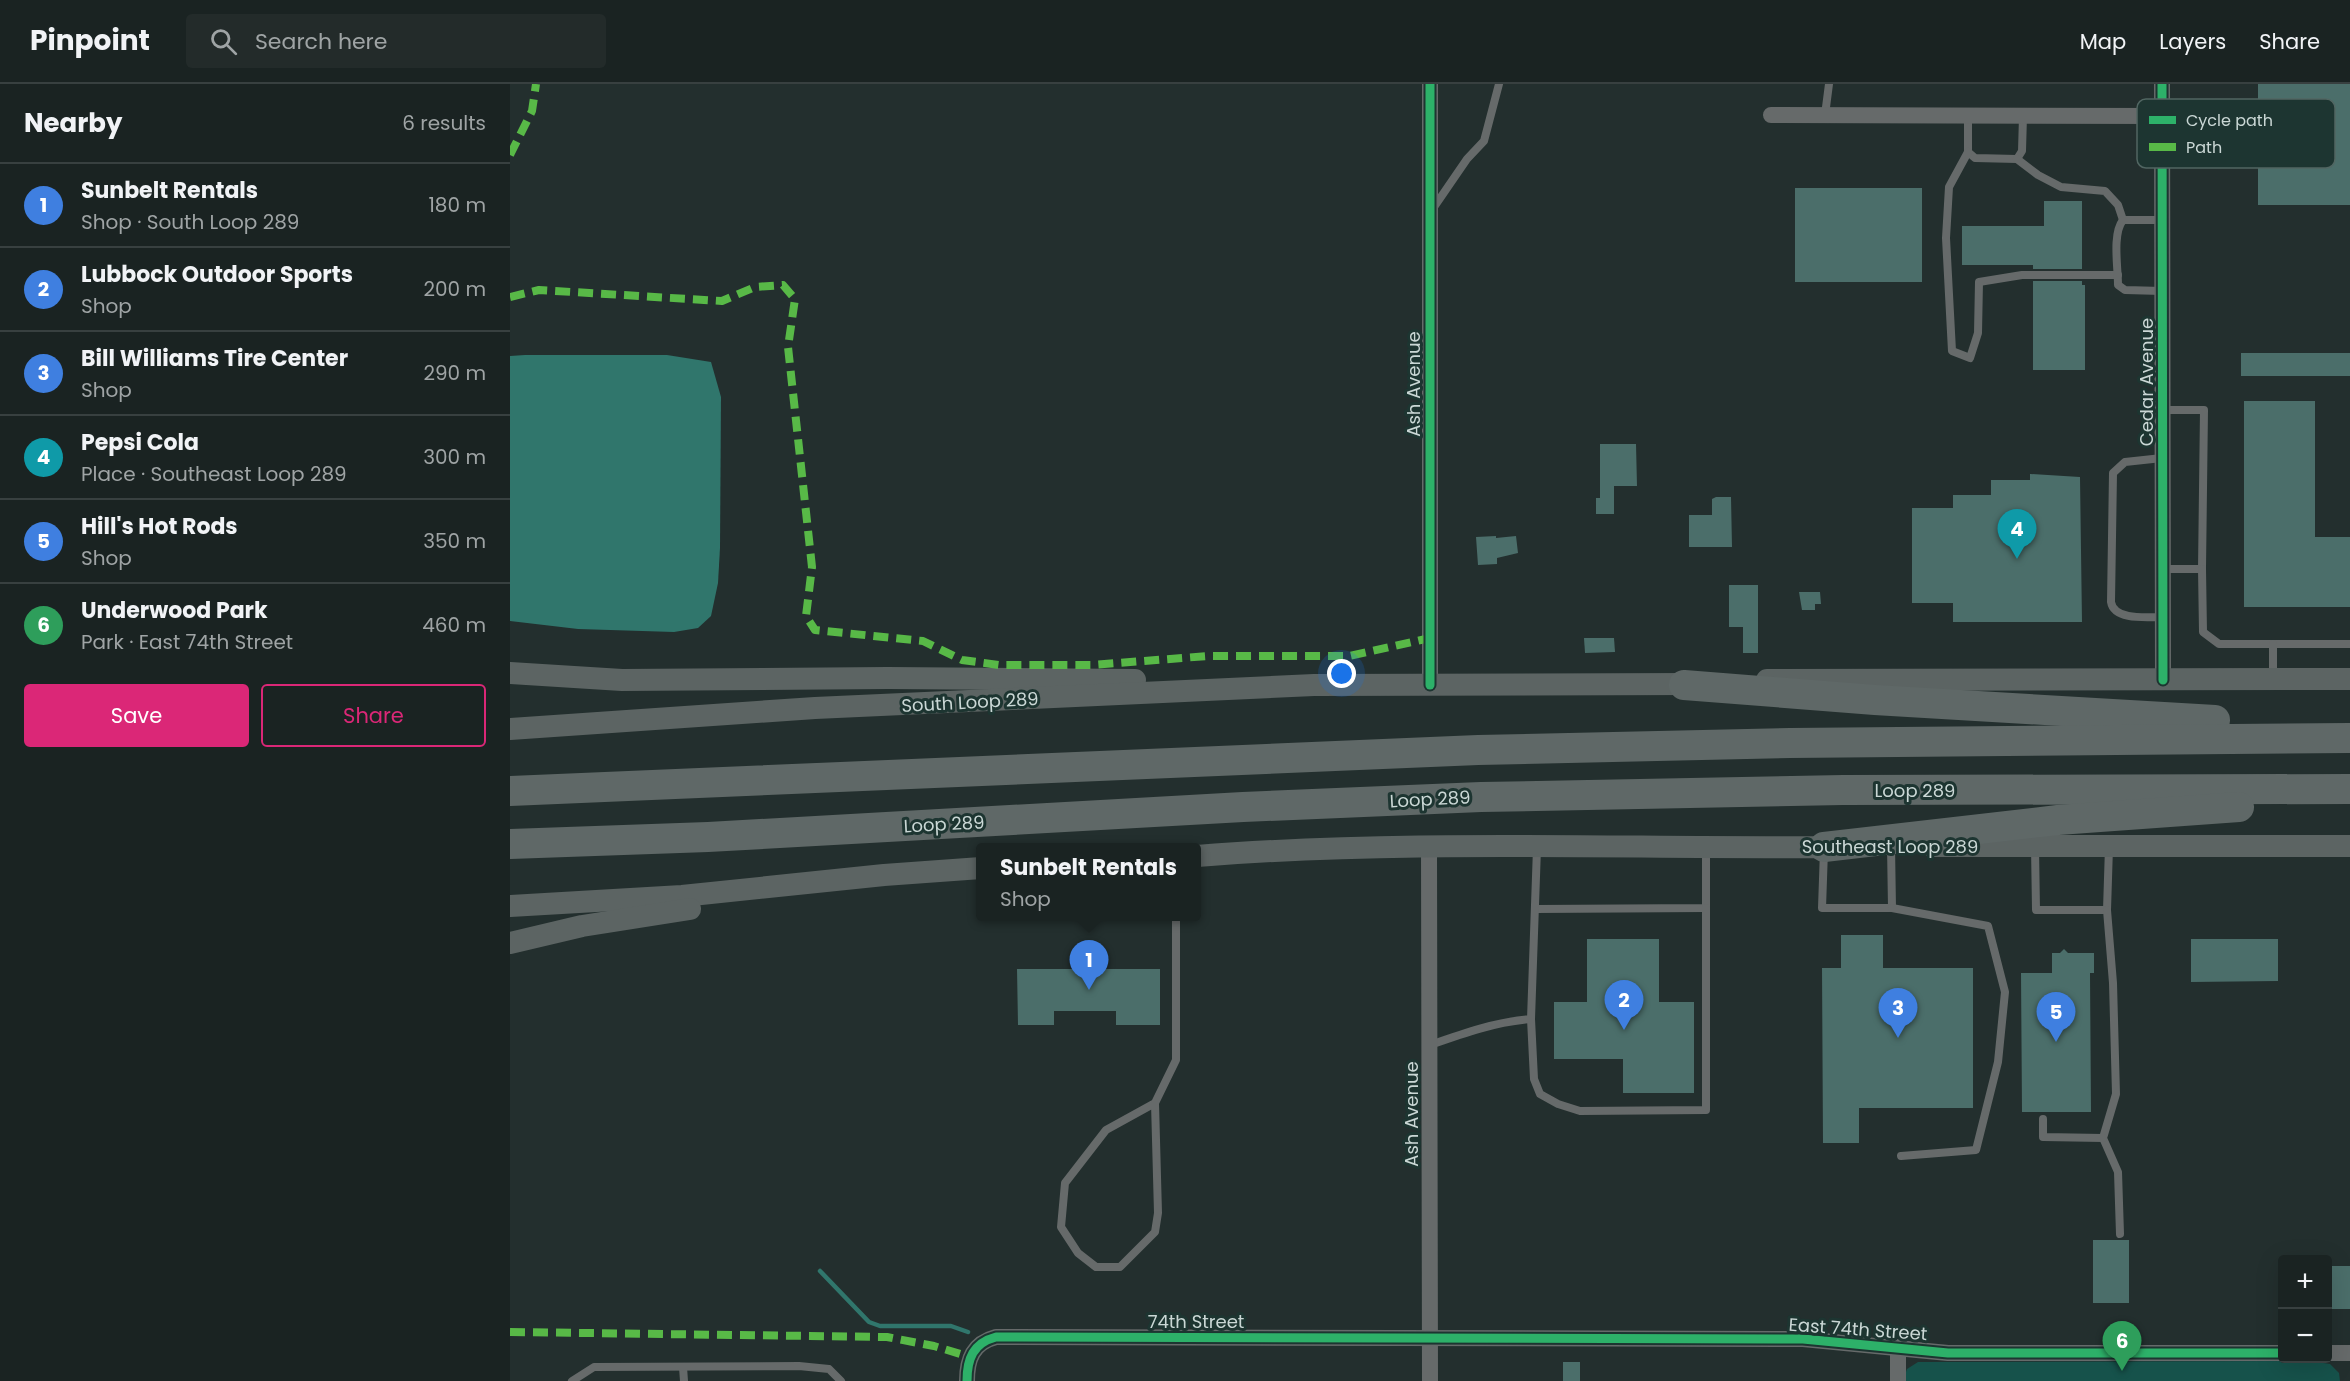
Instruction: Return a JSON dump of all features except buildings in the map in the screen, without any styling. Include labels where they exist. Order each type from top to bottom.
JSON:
[{"type":"highway","points":[[1684,684],[1875,700],[2350,728]]},
{"type":"highway","points":[[510,791],[1478,750],[1790,743],[2350,738]]},
{"type":"highway","name":"Loop 289","points":[[510,844],[708,837],[1243,807],[1516,796],[1854,790],[2350,789]]},
{"type":"highway","points":[[1824,847],[2115,815],[2350,801]]},
{"type":"main road","points":[[510,673],[622,680],[888,678],[1207,680],[1314,685]]},
{"type":"main road","points":[[1430,684],[1684,684],[1819,678],[2350,679]]},
{"type":"main road","name":"South Loop 289","points":[[510,729],[815,708],[1314,685],[1430,684]]},
{"type":"main road","name":"Southeast Loop 289","points":[[1429,847],[2350,846]]},
{"type":"main road","points":[[1201,856],[1257,851],[1429,847]]},
{"type":"main road","points":[[510,906],[682,896],[884,875],[976,868]]},
{"type":"main road","points":[[510,943],[582,926],[884,875]]},
{"type":"street","name":"Ash Avenue","points":[[1430,84],[1430,684]]},
{"type":"street","points":[[1771,115],[2137,116]]},
{"type":"street","name":"Cedar Avenue","points":[[2162,168],[2163,680]]},
{"type":"street","name":"Ash Avenue","points":[[1429,847],[1430,1381]]},
{"type":"street","name":"74th Street","points":[[967,1381],[970,1357],[977,1347],[996,1337],[1430,1339]]},
{"type":"street","name":"East 74th Street","points":[[1430,1339],[1803,1339],[1948,1353],[2278,1353]]},
{"type":"street","points":[[1898,1347],[1898,1381]]},
{"type":"street","points":[[2332,1353],[2350,1353]]},
{"type":"lane","points":[[1430,213],[1467,159],[1484,141],[1499,84]]},
{"type":"lane","points":[[1825,115],[1829,84]]},
{"type":"lane","points":[[1968,116],[1968,152],[1949,187],[1946,238],[1952,351],[1970,358],[1978,333],[1979,282],[2022,275],[2118,275]]},
{"type":"lane","points":[[2017,159],[2022,152],[2024,116]]},
{"type":"lane","points":[[1968,152],[1976,158],[2017,159],[2038,175],[2061,187],[2105,192],[2118,205],[2123,220]]},
{"type":"lane","points":[[2123,220],[2162,220]]},
{"type":"lane","points":[[2123,220],[2118,226],[2118,285],[2125,290],[2162,291]]},
{"type":"lane","points":[[2162,410],[2204,410],[2203,632],[2219,644],[2350,644]]},
{"type":"lane","points":[[2162,458],[2125,462],[2113,473],[2111,602],[2112,607],[2118,612],[2163,617]]},
{"type":"lane","points":[[2162,569],[2202,569]]},
{"type":"lane","points":[[2273,644],[2273,678]]},
{"type":"lane","points":[[1537,847],[1531,1019],[1534,1079],[1540,1094],[1558,1104],[1580,1111],[1706,1110],[1706,846]]},
{"type":"lane","points":[[1891,846],[1892,908]]},
{"type":"lane","points":[[2109,846],[2107,910],[2113,983],[2116,1094],[2103,1137],[2118,1172],[2120,1234]]},
{"type":"lane","points":[[1824,847],[1822,908],[1892,908],[1988,926],[2005,992],[1998,1062],[1976,1150],[1901,1156]]},
{"type":"lane","points":[[2035,847],[2036,910],[2107,910]]},
{"type":"lane","points":[[1535,909],[1706,908]]},
{"type":"lane","points":[[1155,1103],[1106,1130],[1065,1183],[1061,1227],[1078,1253],[1096,1268],[1120,1267],[1155,1232],[1158,1213],[1155,1103],[1176,1060],[1176,921]]},
{"type":"lane","points":[[1430,1045],[1506,1021],[1531,1019]]},
{"type":"lane","points":[[2043,1119],[2043,1137],[2103,1137]]},
{"type":"lane","points":[[683,1366],[684,1381]]},
{"type":"lane","points":[[572,1381],[594,1367],[683,1366],[819,1368],[829,1369],[841,1381]]},
{"type":"shaded area","points":[[667,355],[711,362],[721,397],[720,548],[718,583],[711,616],[698,628],[674,632],[578,629],[510,621],[510,356]]},
{"type":"shaded area","points":[[2278,1361],[2278,1363],[2323,1363],[2330,1364],[2339,1373],[2340,1381],[1903,1381],[1907,1369],[1918,1362]]},
{"type":"waterway","points":[[820,1271],[869,1322],[880,1326],[951,1326],[968,1332]]},
{"type":"marked path","points":[[510,155],[532,111],[536,84]]},
{"type":"marked path","points":[[510,297],[539,290],[722,301],[755,287],[783,285],[795,299],[788,347],[812,567],[806,616],[815,630],[923,641],[962,660],[999,665],[1091,665],[1208,656],[1349,656],[1430,638]]},
{"type":"marked path","points":[[510,1332],[887,1337],[934,1346],[970,1357]]},
{"type":"cycle path","points":[[1430,84],[1430,685]]},
{"type":"cycle path","points":[[2162,84],[2162,99]]},
{"type":"cycle path","points":[[2162,168],[2163,680]]},
{"type":"cycle path","points":[[967,1381],[968,1366],[973,1353],[982,1343],[996,1337],[1803,1339],[1948,1353],[2278,1353]]},
{"type":"place","name":"Pepsi Cola","points":[[2017,559]]},
{"type":"place","name":"Sunbelt Rentals","points":[[1089,990]]},
{"type":"place","name":"Lubbock Outdoor Sports","points":[[1624,1030]]},
{"type":"place","name":"Bill Williams Tire Center","points":[[1898,1038]]},
{"type":"place","name":"Hill's Hot Rods","points":[[2056,1042]]},
{"type":"place","name":"Underwood Park","points":[[2122,1371]]}]
